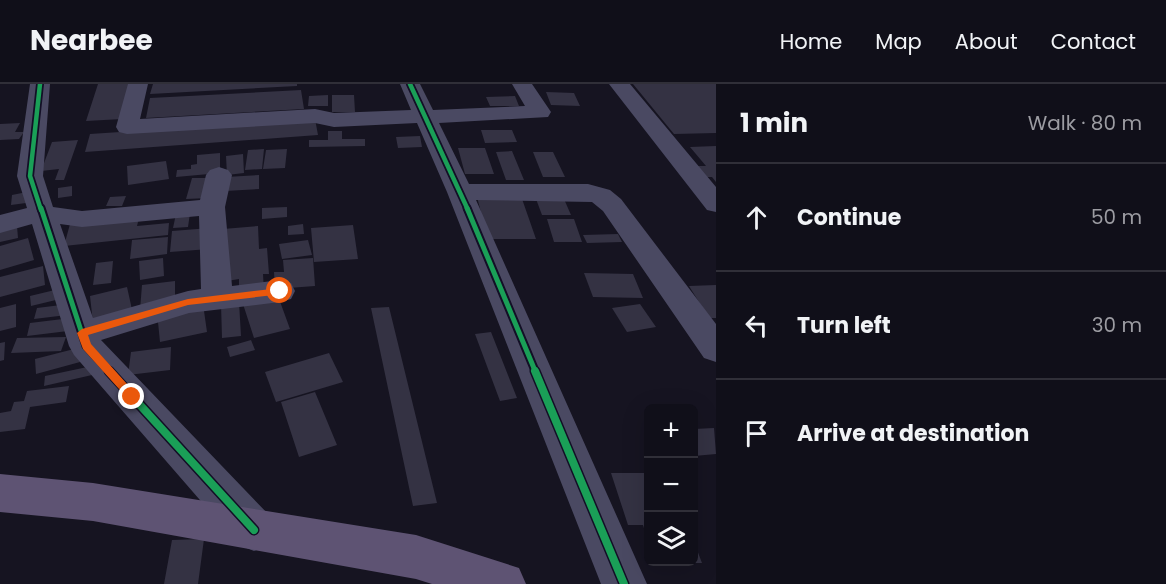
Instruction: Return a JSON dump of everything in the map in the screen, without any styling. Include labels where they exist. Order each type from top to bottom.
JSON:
[{"type":"main road","points":[[0,493],[93,502],[416,557],[503,584]]},
{"type":"street","points":[[40,84],[30,176],[87,346],[254,530]]},
{"type":"street","points":[[138,84],[127,127],[315,116],[334,120],[540,112],[522,84]]},
{"type":"street","points":[[410,84],[460,192],[624,584]]},
{"type":"street","points":[[619,84],[716,204]]},
{"type":"street","points":[[217,297],[212,207],[219,175]]},
{"type":"street","points":[[460,192],[588,192],[601,196],[619,213],[716,350]]},
{"type":"street","points":[[0,224],[41,213],[82,219],[212,207]]},
{"type":"street","points":[[82,333],[188,302],[280,291]]},
{"type":"building","points":[[98,84],[130,84],[122,119],[86,121]]},
{"type":"building","points":[[153,84],[297,84],[297,86],[150,94]]},
{"type":"building","points":[[633,84],[716,84],[716,133],[674,134]]},
{"type":"building","points":[[301,90],[304,109],[146,118],[150,98]]},
{"type":"building","points":[[546,92],[574,93],[580,106],[551,105]]},
{"type":"building","points":[[328,95],[328,106],[308,106],[309,96]]},
{"type":"building","points":[[332,95],[354,95],[355,112],[332,112]]},
{"type":"building","points":[[515,96],[519,106],[490,106],[486,97]]},
{"type":"building","points":[[315,119],[318,135],[85,152],[90,134]]},
{"type":"building","points":[[20,123],[15,132],[24,132],[19,139],[0,140],[0,124]]},
{"type":"building","points":[[481,130],[512,130],[517,142],[485,143]]},
{"type":"building","points":[[328,131],[342,131],[342,139],[365,139],[365,146],[309,147],[309,140],[328,140]]},
{"type":"building","points":[[420,136],[422,147],[398,148],[396,137]]},
{"type":"building","points":[[78,140],[64,180],[55,180],[59,169],[41,171],[52,142]]},
{"type":"building","points":[[716,146],[716,182],[712,177],[702,177],[693,166],[706,166],[690,147]]},
{"type":"building","points":[[458,148],[485,148],[494,174],[465,174]]},
{"type":"building","points":[[264,149],[262,169],[245,170],[248,150]]},
{"type":"building","points":[[287,149],[285,168],[263,169],[266,150]]},
{"type":"building","points":[[512,151],[524,180],[506,180],[496,152]]},
{"type":"building","points":[[533,152],[553,152],[565,177],[543,177]]},
{"type":"building","points":[[220,153],[220,173],[176,177],[177,170],[191,169],[191,165],[197,164],[197,155]]},
{"type":"building","points":[[243,154],[244,173],[227,175],[226,156]]},
{"type":"building","points":[[166,161],[169,179],[128,185],[127,166]]},
{"type":"building","points":[[259,175],[259,189],[225,191],[226,177]]},
{"type":"building","points":[[192,178],[214,178],[209,198],[186,199]]},
{"type":"building","points":[[72,186],[72,196],[58,198],[58,188]]},
{"type":"building","points":[[27,192],[26,203],[11,205],[12,195]]},
{"type":"building","points":[[126,196],[122,206],[106,206],[110,197]]},
{"type":"building","points":[[521,196],[536,239],[488,239],[477,197]]},
{"type":"building","points":[[536,199],[564,199],[571,215],[542,215]]},
{"type":"building","points":[[287,207],[287,217],[262,219],[262,208]]},
{"type":"building","points":[[190,213],[188,227],[173,228],[176,214]]},
{"type":"building","points":[[139,218],[137,226],[169,223],[168,235],[64,246],[70,224]]},
{"type":"building","points":[[547,219],[574,219],[582,242],[554,242]]},
{"type":"building","points":[[303,224],[304,234],[288,235],[288,226]]},
{"type":"building","points":[[353,225],[358,259],[314,262],[311,228]]},
{"type":"building","points":[[17,226],[18,238],[0,242],[0,230]]},
{"type":"building","points":[[258,226],[259,249],[267,248],[269,274],[263,274],[264,291],[239,294],[239,279],[227,281],[223,229]]},
{"type":"building","points":[[210,228],[209,249],[170,252],[172,231]]},
{"type":"building","points":[[618,234],[622,242],[587,243],[583,235]]},
{"type":"building","points":[[168,237],[167,254],[130,259],[132,240]]},
{"type":"building","points":[[28,238],[34,260],[0,270],[0,246]]},
{"type":"building","points":[[308,240],[312,255],[282,259],[279,244]]},
{"type":"building","points":[[163,258],[164,276],[140,280],[139,261]]},
{"type":"building","points":[[313,258],[315,286],[275,289],[274,272],[284,272],[283,260]]},
{"type":"building","points":[[113,261],[111,283],[93,285],[96,263]]},
{"type":"building","points":[[43,266],[45,285],[0,297],[0,277]]},
{"type":"building","points":[[584,273],[633,274],[643,298],[593,297]]},
{"type":"building","points":[[175,281],[175,306],[140,310],[142,285]]},
{"type":"building","points":[[716,285],[716,318],[709,318],[689,286]]},
{"type":"building","points":[[127,287],[133,314],[93,323],[90,296]]},
{"type":"building","points":[[59,289],[60,299],[31,306],[30,296]]},
{"type":"building","points":[[278,296],[290,329],[254,338],[243,304]]},
{"type":"building","points":[[239,302],[241,336],[222,338],[221,304]]},
{"type":"building","points":[[16,304],[16,327],[0,331],[0,308]]},
{"type":"building","points":[[69,304],[67,315],[34,319],[37,308]]},
{"type":"building","points":[[203,304],[207,332],[160,342],[157,312]]},
{"type":"building","points":[[640,304],[656,327],[627,332],[612,308]]},
{"type":"building","points":[[389,307],[437,503],[413,506],[371,308]]},
{"type":"building","points":[[71,318],[68,331],[27,336],[30,323]]},
{"type":"building","points":[[491,332],[517,398],[500,401],[475,334]]},
{"type":"building","points":[[66,337],[61,351],[11,353],[17,338]]},
{"type":"building","points":[[251,340],[255,350],[230,357],[227,347]]},
{"type":"building","points":[[5,342],[4,360],[0,361],[0,343]]},
{"type":"building","points":[[171,347],[170,370],[128,375],[131,352]]},
{"type":"building","points":[[78,348],[80,362],[36,374],[35,359]]},
{"type":"building","points":[[329,353],[343,382],[276,402],[265,372]]},
{"type":"building","points":[[92,366],[92,375],[44,386],[45,376]]},
{"type":"building","points":[[69,386],[66,402],[30,407],[25,429],[0,432],[0,413],[11,411],[14,402],[24,401],[27,391]]},
{"type":"building","points":[[315,392],[337,445],[299,457],[281,402]]},
{"type":"building","points":[[714,428],[716,454],[698,456],[698,429]]},
{"type":"building","points":[[611,473],[644,473],[644,528],[643,525],[628,525]]},
{"type":"building","points":[[204,539],[198,584],[164,584],[172,540]]},
{"type":"cycle path","points":[[40,84],[30,176],[86,346],[254,530]]},
{"type":"cycle path","points":[[410,84],[460,192],[624,584]]},
{"type":"route","points":[[132,397],[87,346],[82,333],[188,302],[280,291]]}]
